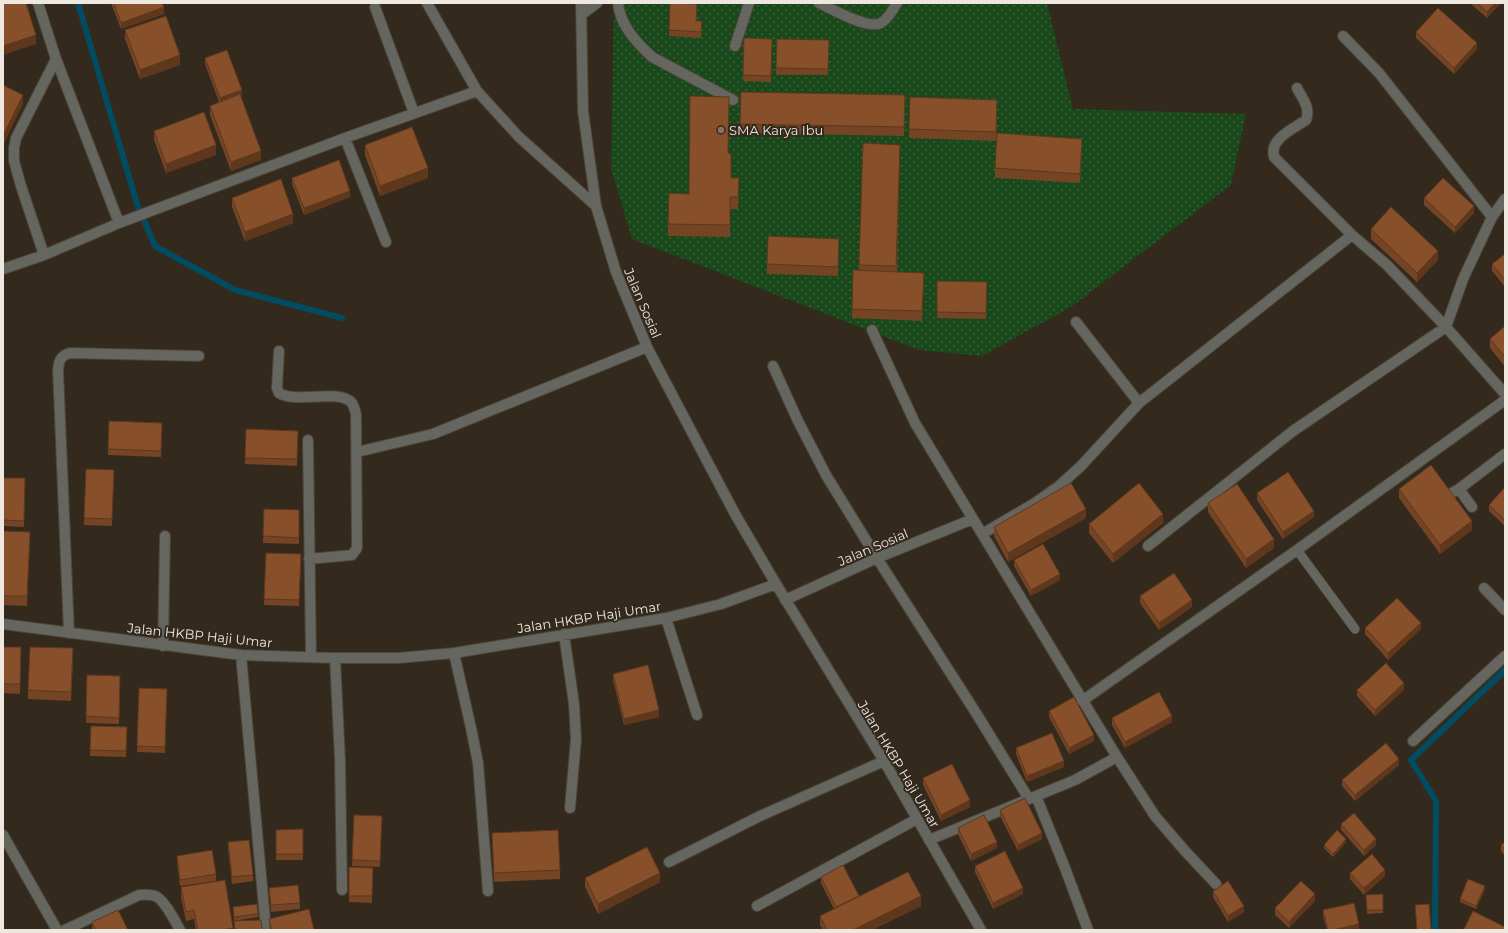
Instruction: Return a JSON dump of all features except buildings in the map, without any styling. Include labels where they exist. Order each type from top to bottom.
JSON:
[{"type":"street","points":[[38,3],[56,59],[119,223]]},
{"type":"street","points":[[427,3],[477,91],[519,137],[596,206]]},
{"type":"street","name":"Jalan Sosial","points":[[581,3],[583,111],[596,206],[616,272],[647,347],[735,514],[776,584]]},
{"type":"street","points":[[581,15],[597,3]]},
{"type":"street","points":[[618,3],[619,12],[625,26],[642,48],[652,56],[733,100]]},
{"type":"street","points":[[735,46],[749,3]]},
{"type":"street","points":[[819,3],[858,20],[876,24],[881,23],[897,3]]},
{"type":"street","points":[[375,7],[414,113]]},
{"type":"street","points":[[1343,36],[1379,73],[1492,217]]},
{"type":"street","points":[[44,256],[14,161],[14,148],[16,138],[56,59]]},
{"type":"street","points":[[1297,88],[1306,103],[1306,120],[1277,140],[1273,149],[1274,158],[1352,235],[1387,265],[1446,327],[1505,394]]},
{"type":"street","points":[[3,269],[44,256],[119,223],[345,138],[477,91]]},
{"type":"street","points":[[345,138],[386,242]]},
{"type":"street","points":[[1148,546],[1293,431],[1446,327],[1463,278],[1492,217],[1504,200]]},
{"type":"street","points":[[982,534],[1035,503],[1059,486],[1081,466],[1139,403],[1352,235]]},
{"type":"street","points":[[1076,322],[1139,403]]},
{"type":"street","points":[[872,330],[915,423],[1082,701],[1155,816],[1184,852],[1216,884]]},
{"type":"street","points":[[356,452],[433,434],[647,347]]},
{"type":"street","points":[[279,351],[277,388],[281,394],[297,397],[334,396],[348,399],[352,403],[356,414],[358,545],[354,554],[309,559]]},
{"type":"street","points":[[69,633],[58,370],[59,361],[61,357],[70,353],[199,356]]},
{"type":"street","points":[[773,366],[805,435],[826,475],[976,713],[1033,797],[1065,868],[1088,930]]},
{"type":"street","points":[[1082,701],[1505,400]]},
{"type":"street","points":[[308,440],[311,657]]},
{"type":"street","points":[[1472,507],[1455,491],[1505,454]]},
{"type":"street","name":"Jalan Sosial","points":[[785,600],[877,558],[973,519]]},
{"type":"street","points":[[163,646],[165,536]]},
{"type":"street","name":"Jalan HKBP Haji Umar","points":[[3,624],[241,655],[335,658],[398,658],[454,653],[666,618],[721,604],[776,584],[884,761],[981,930]]},
{"type":"street","points":[[1484,588],[1505,610]]},
{"type":"street","points":[[666,618],[697,715]]},
{"type":"street","points":[[564,634],[574,704],[576,739],[570,808]]},
{"type":"street","points":[[454,653],[478,763],[488,891]]},
{"type":"street","points":[[241,655],[266,930]]},
{"type":"street","points":[[1413,741],[1505,656]]},
{"type":"street","points":[[335,658],[340,760],[342,890]]},
{"type":"street","points":[[929,840],[1074,780],[1117,757]]},
{"type":"street","points":[[669,862],[760,816],[884,761]]},
{"type":"street","points":[[757,906],[917,819]]},
{"type":"street","points":[[3,836],[57,930]]},
{"type":"street","points":[[66,930],[139,895],[146,894],[161,899],[180,930]]},
{"type":"lane","points":[[1296,550],[1355,629]]},
{"type":"green space","points":[[614,3],[1047,3],[1073,109],[1246,114],[1231,185],[1071,307],[982,356],[919,350],[632,239],[611,169]]},
{"type":"waterway","points":[[78,3],[137,204],[155,246],[235,290],[342,318]]},
{"type":"waterway","points":[[1435,930],[1436,801],[1411,760],[1505,670]]},
{"type":"place","name":"SMA Karya Ibu","points":[[721,130]]}]
